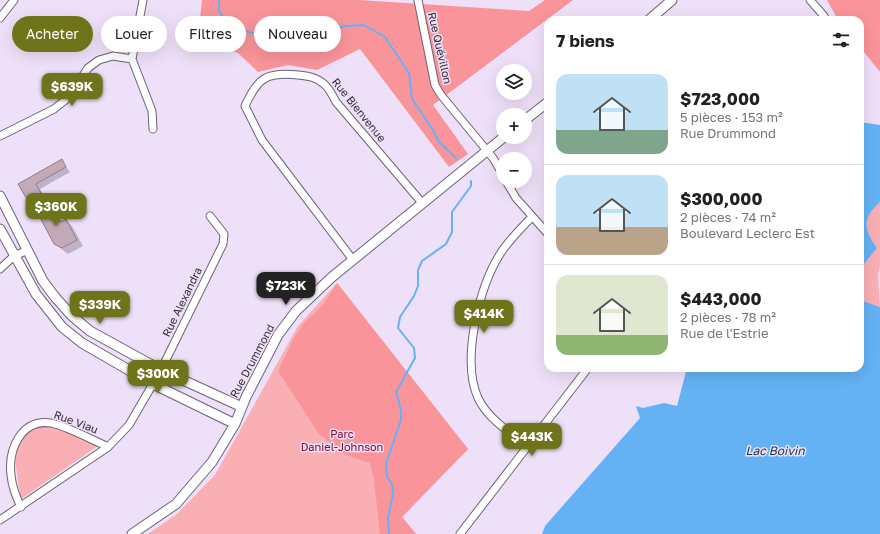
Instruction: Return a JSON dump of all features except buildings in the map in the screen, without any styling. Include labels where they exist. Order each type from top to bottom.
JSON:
[{"type":"street","points":[[0,18],[14,0]]},
{"type":"street","points":[[143,0],[132,58],[152,111],[153,129]]},
{"type":"street","name":"Rue Quévillon","points":[[418,0],[435,85],[441,95],[487,151],[496,164]]},
{"type":"street","points":[[654,16],[672,0]]},
{"type":"street","points":[[810,0],[824,16]]},
{"type":"street","points":[[0,136],[54,108],[69,97],[88,68],[99,60],[113,56],[132,58]]},
{"type":"street","name":"Rue Bienvenue","points":[[353,260],[262,140],[245,106],[253,88],[268,75],[282,73],[311,76],[325,84],[336,102],[422,204]]},
{"type":"street","points":[[532,115],[544,105]]},
{"type":"street","name":"Rue Drummond","points":[[132,534],[176,504],[212,462],[235,424],[278,335],[296,311],[317,290],[496,144]]},
{"type":"street","points":[[510,188],[516,198],[544,230]]},
{"type":"street","points":[[0,196],[43,281],[72,316],[90,331],[161,370],[242,407]]},
{"type":"street","name":"Rue Alexandra","points":[[0,520],[108,447],[129,424],[161,370],[223,244],[224,234],[210,216]]},
{"type":"street","points":[[529,446],[491,416],[478,398],[472,375],[472,353],[480,297],[488,275],[508,241],[532,217]]},
{"type":"street","points":[[0,229],[36,294],[62,327],[82,343],[153,384],[235,424]]},
{"type":"street","points":[[0,269],[14,256],[28,250]]},
{"type":"street","points":[[460,534],[585,372]]},
{"type":"street","name":"Rue Viau","points":[[21,507],[16,495],[11,474],[11,454],[21,432],[34,423],[52,423],[108,447]]},
{"type":"green space","points":[[202,0],[359,0],[529,11],[545,0],[573,0],[552,16],[544,16],[544,22],[433,105],[468,154],[449,167],[360,49],[317,70],[288,65],[258,72],[236,52],[246,52],[246,16],[200,16]]},
{"type":"green space","points":[[827,0],[880,0],[880,72],[864,52],[864,16],[836,16]]},
{"type":"green space","points":[[880,202],[880,267],[878,275],[880,307],[864,302],[864,264],[877,248],[869,235],[866,224],[867,219]]},
{"type":"green space","name":"Parc Daniel-Johnson","points":[[337,283],[468,449],[402,517],[416,534],[148,534],[177,514],[215,475],[298,326]]},
{"type":"green space","points":[[337,283],[468,449],[402,517],[416,534],[380,534],[374,479],[370,463],[346,455],[319,434],[278,371],[294,338],[304,323],[323,305]]},
{"type":"green space","points":[[35,419],[44,419],[61,423],[102,443],[21,499],[16,466],[17,445],[20,435],[26,426]]},
{"type":"water","points":[[864,123],[880,125],[880,202],[870,214],[866,224],[869,235],[877,248],[864,264]]},
{"type":"water","name":"Lac Boivin","points":[[864,301],[880,307],[880,534],[542,534],[545,526],[640,418],[636,406],[643,408],[664,403],[677,406],[686,372],[864,372]]},
{"type":"waterway","points":[[219,0],[219,11],[227,23],[251,33],[274,31],[314,32],[345,26],[364,25],[385,37],[409,73],[412,99],[433,130],[439,142],[457,159]]},
{"type":"waterway","points":[[389,534],[388,519],[393,493],[392,484],[387,477],[386,464],[401,420],[401,410],[396,392],[415,358],[414,348],[398,328],[400,317],[414,296],[418,286],[418,270],[422,261],[446,244],[452,232],[452,212],[471,186],[471,181]]}]
